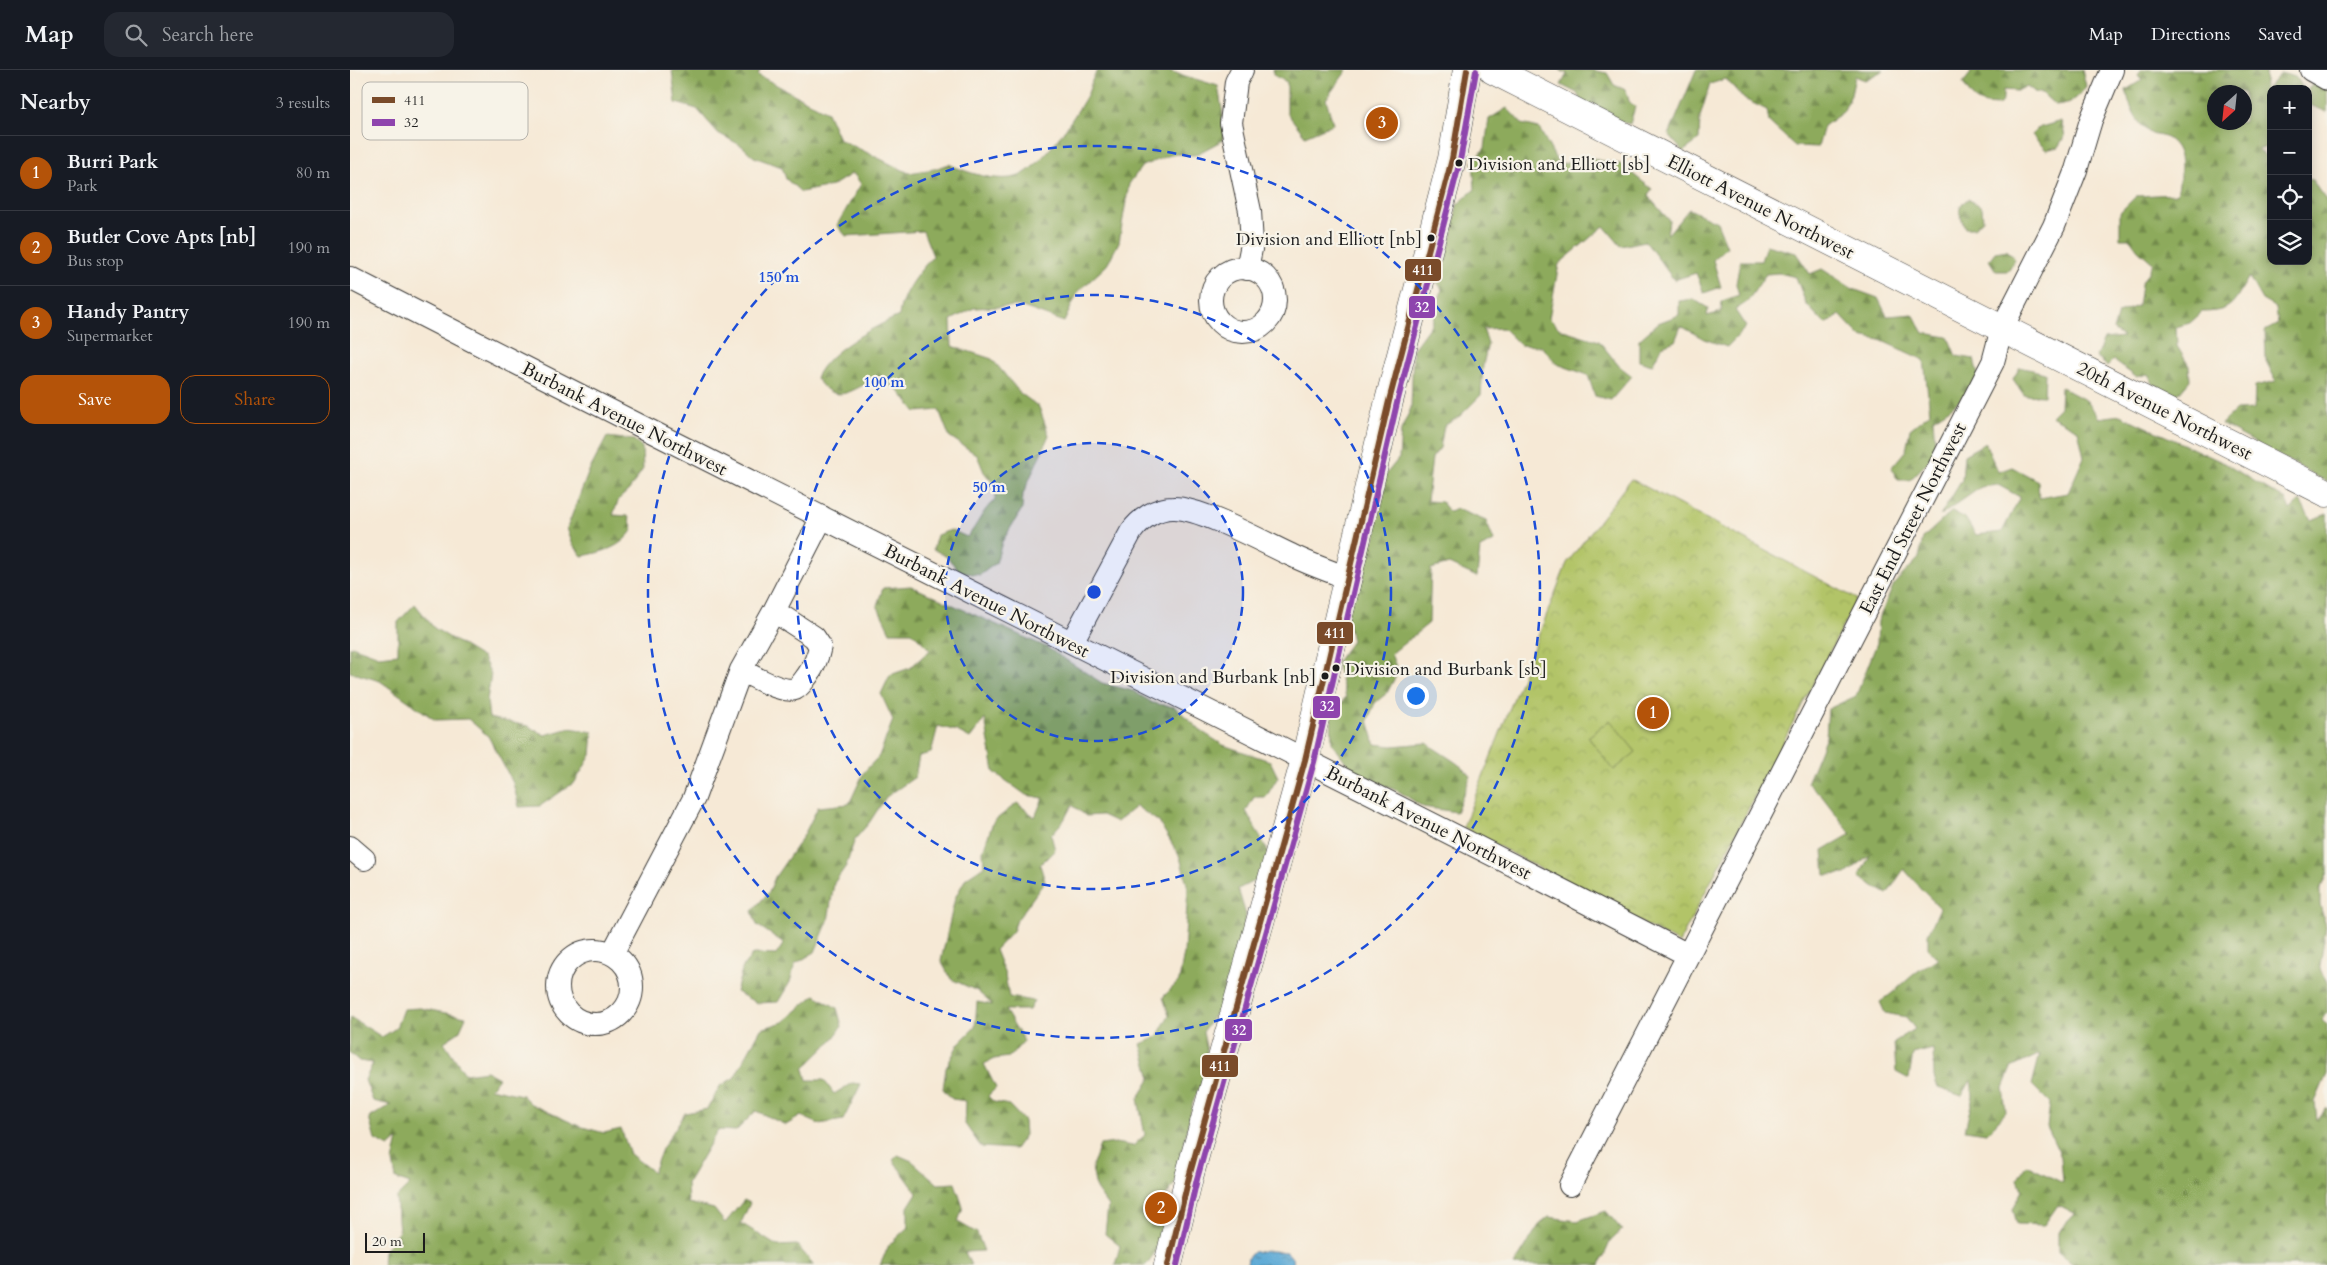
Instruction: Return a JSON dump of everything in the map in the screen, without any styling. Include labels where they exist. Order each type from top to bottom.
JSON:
[{"type":"street","points":[[1242,70],[1236,82],[1231,123],[1250,211],[1252,244],[1247,268]]},
{"type":"street","points":[[1168,1265],[1189,1177],[1305,760],[1390,401],[1452,160],[1468,70]]},
{"type":"street","name":"Elliott Avenue Northwest","points":[[1493,70],[2002,328]]},
{"type":"street","name":"East End Street Northwest","points":[[1688,955],[1992,362],[2002,328],[2054,226],[2076,170],[2091,120],[2112,70]]},
{"type":"street","points":[[2311,70],[2327,79]]},
{"type":"street","name":"Burbank Avenue Northwest","points":[[350,278],[1688,955]]},
{"type":"street","name":"20th Avenue Northwest","points":[[2002,328],[2327,493]]},
{"type":"street","points":[[1072,642],[1131,532],[1139,521],[1159,510],[1173,508],[1202,514],[1293,556],[1348,578]]},
{"type":"street","points":[[612,954],[694,798],[741,670],[774,611],[822,517]]},
{"type":"street","points":[[741,670],[784,690],[794,690],[802,683],[810,671],[818,656],[820,646],[814,637],[774,611]]},
{"type":"street","points":[[1570,1185],[1688,955]]},
{"type":"green space","points":[[672,70],[760,70],[758,75],[827,112],[839,139],[909,173],[934,169],[949,164],[975,174],[996,178],[1015,177],[1023,174],[1040,160],[1081,106],[1094,76],[1099,70],[1166,70],[1218,86],[1224,121],[1223,140],[1195,155],[1173,154],[1142,166],[1129,184],[1119,242],[1107,265],[1078,292],[1064,322],[1020,306],[974,308],[951,320],[952,346],[992,359],[1020,393],[1039,407],[1049,435],[1023,494],[1022,509],[1002,542],[996,563],[980,575],[960,572],[947,557],[933,549],[937,535],[951,530],[967,537],[987,508],[995,500],[996,487],[984,472],[977,455],[949,436],[939,410],[916,412],[898,390],[878,378],[846,393],[838,394],[824,387],[816,378],[821,368],[851,341],[899,316],[907,291],[916,276],[933,256],[923,231],[846,236],[837,225],[861,184],[853,173],[832,186],[801,192],[786,179],[782,167],[754,157],[742,146],[718,133],[697,109],[676,103]]},
{"type":"green space","points":[[1273,70],[1347,70],[1326,99],[1333,124],[1305,136],[1287,113],[1287,82],[1275,76]]},
{"type":"green space","points":[[1560,70],[1591,70],[1607,73],[1614,85],[1626,90],[1629,101],[1635,107],[1630,124],[1612,120],[1604,110],[1583,106],[1577,93],[1561,85],[1567,74]]},
{"type":"green space","points":[[1696,70],[1884,70],[1865,80],[1855,76],[1851,95],[1843,112],[1824,126],[1818,147],[1795,146],[1769,122],[1767,110],[1744,99],[1726,79],[1710,84],[1700,117],[1699,140],[1683,152],[1669,135]]},
{"type":"green space","points":[[1969,70],[2082,70],[2086,86],[2074,100],[2061,104],[2055,105],[2042,93],[2036,93],[2027,86],[2017,91],[2003,90],[2003,100],[1999,105],[1986,104],[1973,98],[1963,83],[1971,73]]},
{"type":"green space","points":[[2141,70],[2266,70],[2264,92],[2267,89],[2267,147],[2258,150],[2267,157],[2267,265],[2312,265],[2312,180],[2327,200],[2327,482],[2221,424],[2236,410],[2254,409],[2255,386],[2276,381],[2266,361],[2265,331],[2278,324],[2276,308],[2262,300],[2249,277],[2236,298],[2227,307],[2221,310],[2202,312],[2190,323],[2176,327],[2177,346],[2189,366],[2190,380],[2178,394],[2157,391],[2148,374],[2136,377],[2113,360],[2107,366],[2096,357],[2104,339],[2123,337],[2113,330],[2118,313],[2138,306],[2141,285],[2153,263],[2138,250],[2130,239],[2120,239],[2120,212],[2136,196],[2177,194],[2180,178],[2181,163],[2177,148],[2165,137],[2152,134],[2145,129],[2131,108],[2126,90],[2142,80],[2138,75]]},
{"type":"green space","points":[[2281,73],[2297,78],[2301,85],[2270,85]]},
{"type":"green space","points":[[2312,85],[2327,88],[2327,112],[2312,106]]},
{"type":"green space","points":[[1507,108],[1522,124],[1539,128],[1559,165],[1587,158],[1620,164],[1652,189],[1648,196],[1669,220],[1667,235],[1689,209],[1717,222],[1727,247],[1713,260],[1721,287],[1704,293],[1696,273],[1674,280],[1645,241],[1621,246],[1604,226],[1559,264],[1549,318],[1560,329],[1599,341],[1619,366],[1632,376],[1611,400],[1595,396],[1588,375],[1557,364],[1541,346],[1520,345],[1503,328],[1483,329],[1488,343],[1483,365],[1481,395],[1460,416],[1444,426],[1440,448],[1432,458],[1427,501],[1442,502],[1449,512],[1457,509],[1486,521],[1494,541],[1480,548],[1477,577],[1449,564],[1431,569],[1429,623],[1391,654],[1398,672],[1387,693],[1375,703],[1368,720],[1375,744],[1392,746],[1427,743],[1455,762],[1471,776],[1456,812],[1423,807],[1400,792],[1353,772],[1332,743],[1331,715],[1346,697],[1336,663],[1352,641],[1344,606],[1364,578],[1363,553],[1376,537],[1379,483],[1399,458],[1401,430],[1411,408],[1413,349],[1432,323],[1442,289],[1428,269],[1450,245],[1457,205],[1475,189],[1473,162],[1485,148],[1489,119]]},
{"type":"green space","points":[[2061,121],[2065,136],[2058,147],[2046,150],[2032,135],[2038,128]]},
{"type":"green space","points":[[1968,199],[1982,207],[1983,220],[1974,228],[1965,228],[1960,216],[1961,206]]},
{"type":"green space","points":[[1766,245],[1796,253],[1810,274],[1822,269],[1853,289],[1878,298],[1887,316],[1913,314],[1924,333],[1948,337],[1956,356],[1974,359],[1978,375],[1974,383],[1959,401],[1933,419],[1936,454],[1910,480],[1898,480],[1891,468],[1906,450],[1910,429],[1930,413],[1924,360],[1880,340],[1860,336],[1840,315],[1825,324],[1806,304],[1796,277],[1779,273],[1766,274],[1747,302],[1735,310],[1746,327],[1727,347],[1704,339],[1681,326],[1675,341],[1662,346],[1652,365],[1639,361],[1639,340],[1658,323],[1679,315],[1679,301],[1693,299],[1708,308],[1707,316],[1721,312],[1722,301],[1739,295],[1736,284],[1740,261],[1761,261]]},
{"type":"green space","points":[[2007,250],[2015,259],[2008,271],[1996,271],[1989,260],[1995,252]]},
{"type":"green space","points":[[2020,367],[2045,373],[2044,396],[2024,395],[2013,379]]},
{"type":"green space","points":[[2061,387],[2087,401],[2099,418],[2120,415],[2222,462],[2286,500],[2290,510],[2300,501],[2311,520],[2327,514],[2327,873],[2320,890],[2320,905],[2326,926],[2320,966],[2327,983],[2327,1013],[2323,1020],[2327,1025],[2327,1074],[2315,1102],[2317,1120],[2327,1107],[2327,1265],[2074,1265],[2058,1252],[2058,1232],[2075,1214],[2058,1205],[2044,1225],[2017,1224],[2013,1209],[2022,1190],[2018,1179],[2026,1165],[2063,1183],[2061,1157],[2047,1127],[2050,1103],[2032,1085],[2040,1054],[2011,1068],[2003,1088],[2006,1112],[1987,1133],[1965,1130],[1973,1096],[1971,1080],[1962,1096],[1938,1088],[1934,1077],[1933,1049],[1913,1054],[1909,1079],[1896,1072],[1894,1042],[1915,1029],[1906,1017],[1885,1013],[1880,1002],[1914,974],[1938,959],[1928,948],[1928,934],[1940,908],[1904,869],[1887,894],[1859,877],[1870,855],[1846,874],[1825,875],[1823,850],[1851,834],[1821,795],[1807,783],[1826,737],[1828,709],[1856,696],[1877,643],[1878,621],[1894,584],[1919,558],[1923,538],[1952,511],[1965,518],[1976,535],[2002,532],[2020,497],[1998,485],[1981,487],[1940,516],[1962,480],[1964,455],[1985,443],[1998,472],[2012,467],[2038,481],[2039,498],[2068,493],[2084,457],[2078,430],[2051,416],[2060,407]]},
{"type":"green space","points":[[607,437],[634,440],[642,447],[643,469],[629,490],[619,499],[613,515],[628,516],[633,529],[617,545],[604,551],[582,556],[572,543],[567,528],[589,471]]},
{"type":"green space","points":[[1631,479],[1857,599],[1679,943],[1463,827],[1567,563]]},
{"type":"green space","points":[[911,586],[1046,647],[1102,683],[1133,691],[1153,703],[1175,707],[1201,731],[1223,745],[1270,761],[1278,777],[1266,797],[1254,797],[1246,811],[1270,855],[1258,879],[1238,889],[1246,915],[1240,943],[1218,1010],[1203,1032],[1210,1066],[1193,1102],[1175,1183],[1166,1196],[1166,1229],[1159,1247],[1146,1265],[1115,1265],[1120,1246],[1105,1234],[1108,1206],[1096,1189],[1092,1167],[1100,1145],[1115,1143],[1133,1146],[1145,1135],[1138,1099],[1151,1078],[1141,1044],[1157,1037],[1169,1015],[1163,997],[1179,981],[1184,953],[1188,888],[1180,857],[1159,822],[1136,806],[1117,822],[1102,815],[1086,816],[1072,805],[1064,820],[1051,835],[1055,850],[1040,865],[1045,881],[1017,920],[1013,931],[995,950],[1005,975],[1009,997],[1034,1001],[1029,1010],[1005,1010],[1024,1041],[1009,1057],[994,1059],[984,1064],[996,1088],[988,1096],[994,1102],[1009,1105],[1024,1121],[1025,1135],[1015,1149],[981,1147],[965,1124],[966,1101],[952,1099],[943,1089],[946,1068],[959,1043],[975,1027],[977,1002],[993,1005],[977,991],[951,979],[941,961],[955,898],[966,878],[984,866],[983,851],[993,822],[1017,803],[1035,817],[1043,798],[1026,795],[994,772],[985,719],[970,738],[957,731],[938,726],[931,753],[919,756],[915,777],[886,797],[869,823],[855,839],[846,866],[834,883],[828,921],[815,952],[795,964],[790,982],[778,1002],[757,1003],[736,992],[743,966],[753,954],[776,955],[784,943],[757,925],[752,911],[769,892],[775,877],[804,835],[818,807],[849,804],[864,772],[879,756],[893,720],[881,694],[890,675],[910,668],[930,650],[912,632],[890,632],[877,605],[883,588]]},
{"type":"green space","points":[[415,604],[434,628],[483,658],[491,674],[487,700],[489,718],[528,726],[545,735],[570,728],[593,732],[591,755],[575,782],[540,806],[519,807],[513,783],[488,736],[468,719],[435,720],[380,681],[350,672],[350,647],[352,646],[379,656],[398,654],[398,622]]},
{"type":"green space","points":[[1610,720],[1636,752],[1614,770],[1588,737]]},
{"type":"green space","points":[[815,995],[837,1008],[842,1026],[834,1038],[804,1069],[807,1080],[824,1080],[834,1094],[852,1083],[861,1084],[843,1120],[819,1124],[801,1116],[786,1125],[756,1111],[736,1131],[718,1130],[687,1183],[688,1203],[714,1209],[725,1223],[744,1200],[750,1203],[741,1223],[777,1246],[797,1245],[814,1265],[383,1265],[384,1251],[399,1231],[396,1198],[410,1184],[396,1179],[393,1162],[398,1139],[389,1147],[375,1140],[369,1118],[391,1105],[373,1101],[365,1080],[373,1063],[359,1061],[350,1053],[350,1017],[382,1037],[396,1028],[403,1009],[420,1008],[466,1017],[459,1032],[444,1042],[465,1074],[486,1071],[499,1078],[490,1088],[522,1095],[531,1104],[579,1126],[604,1133],[621,1129],[630,1154],[653,1172],[662,1149],[685,1113],[707,1109],[720,1086],[734,1078],[761,1029],[783,1022]]},
{"type":"green space","points":[[898,1155],[912,1161],[938,1184],[955,1183],[963,1207],[958,1222],[977,1233],[984,1251],[965,1252],[971,1265],[880,1265],[889,1245],[908,1227],[908,1207],[917,1193],[893,1160]]},
{"type":"green space","points":[[1606,1211],[1622,1230],[1610,1242],[1600,1265],[1514,1265],[1539,1225],[1549,1217],[1577,1221]]},
{"type":"water","points":[[1253,1252],[1287,1252],[1292,1258],[1293,1265],[1247,1265],[1248,1258]]},
{"type":"transit line","name":"411","points":[[1168,1265],[1189,1177],[1305,760],[1389,401],[1452,159],[1467,70]]},
{"type":"transit line","name":"32","points":[[1177,1265],[1197,1179],[1314,762],[1397,403],[1460,161],[1476,71]]},
{"type":"place","name":"Handy Pantry","points":[[1382,123]]},
{"type":"place","name":"Division and Elliott [sb]","points":[[1459,163]]},
{"type":"place","name":"Division and Elliott [nb]","points":[[1431,238]]},
{"type":"place","name":"Division and Burbank [sb]","points":[[1336,668]]},
{"type":"place","name":"Division and Burbank [nb]","points":[[1325,676]]},
{"type":"place","name":"Burri Park","points":[[1653,713]]},
{"type":"place","name":"Butler Cove Apts [nb]","points":[[1161,1208]]}]
